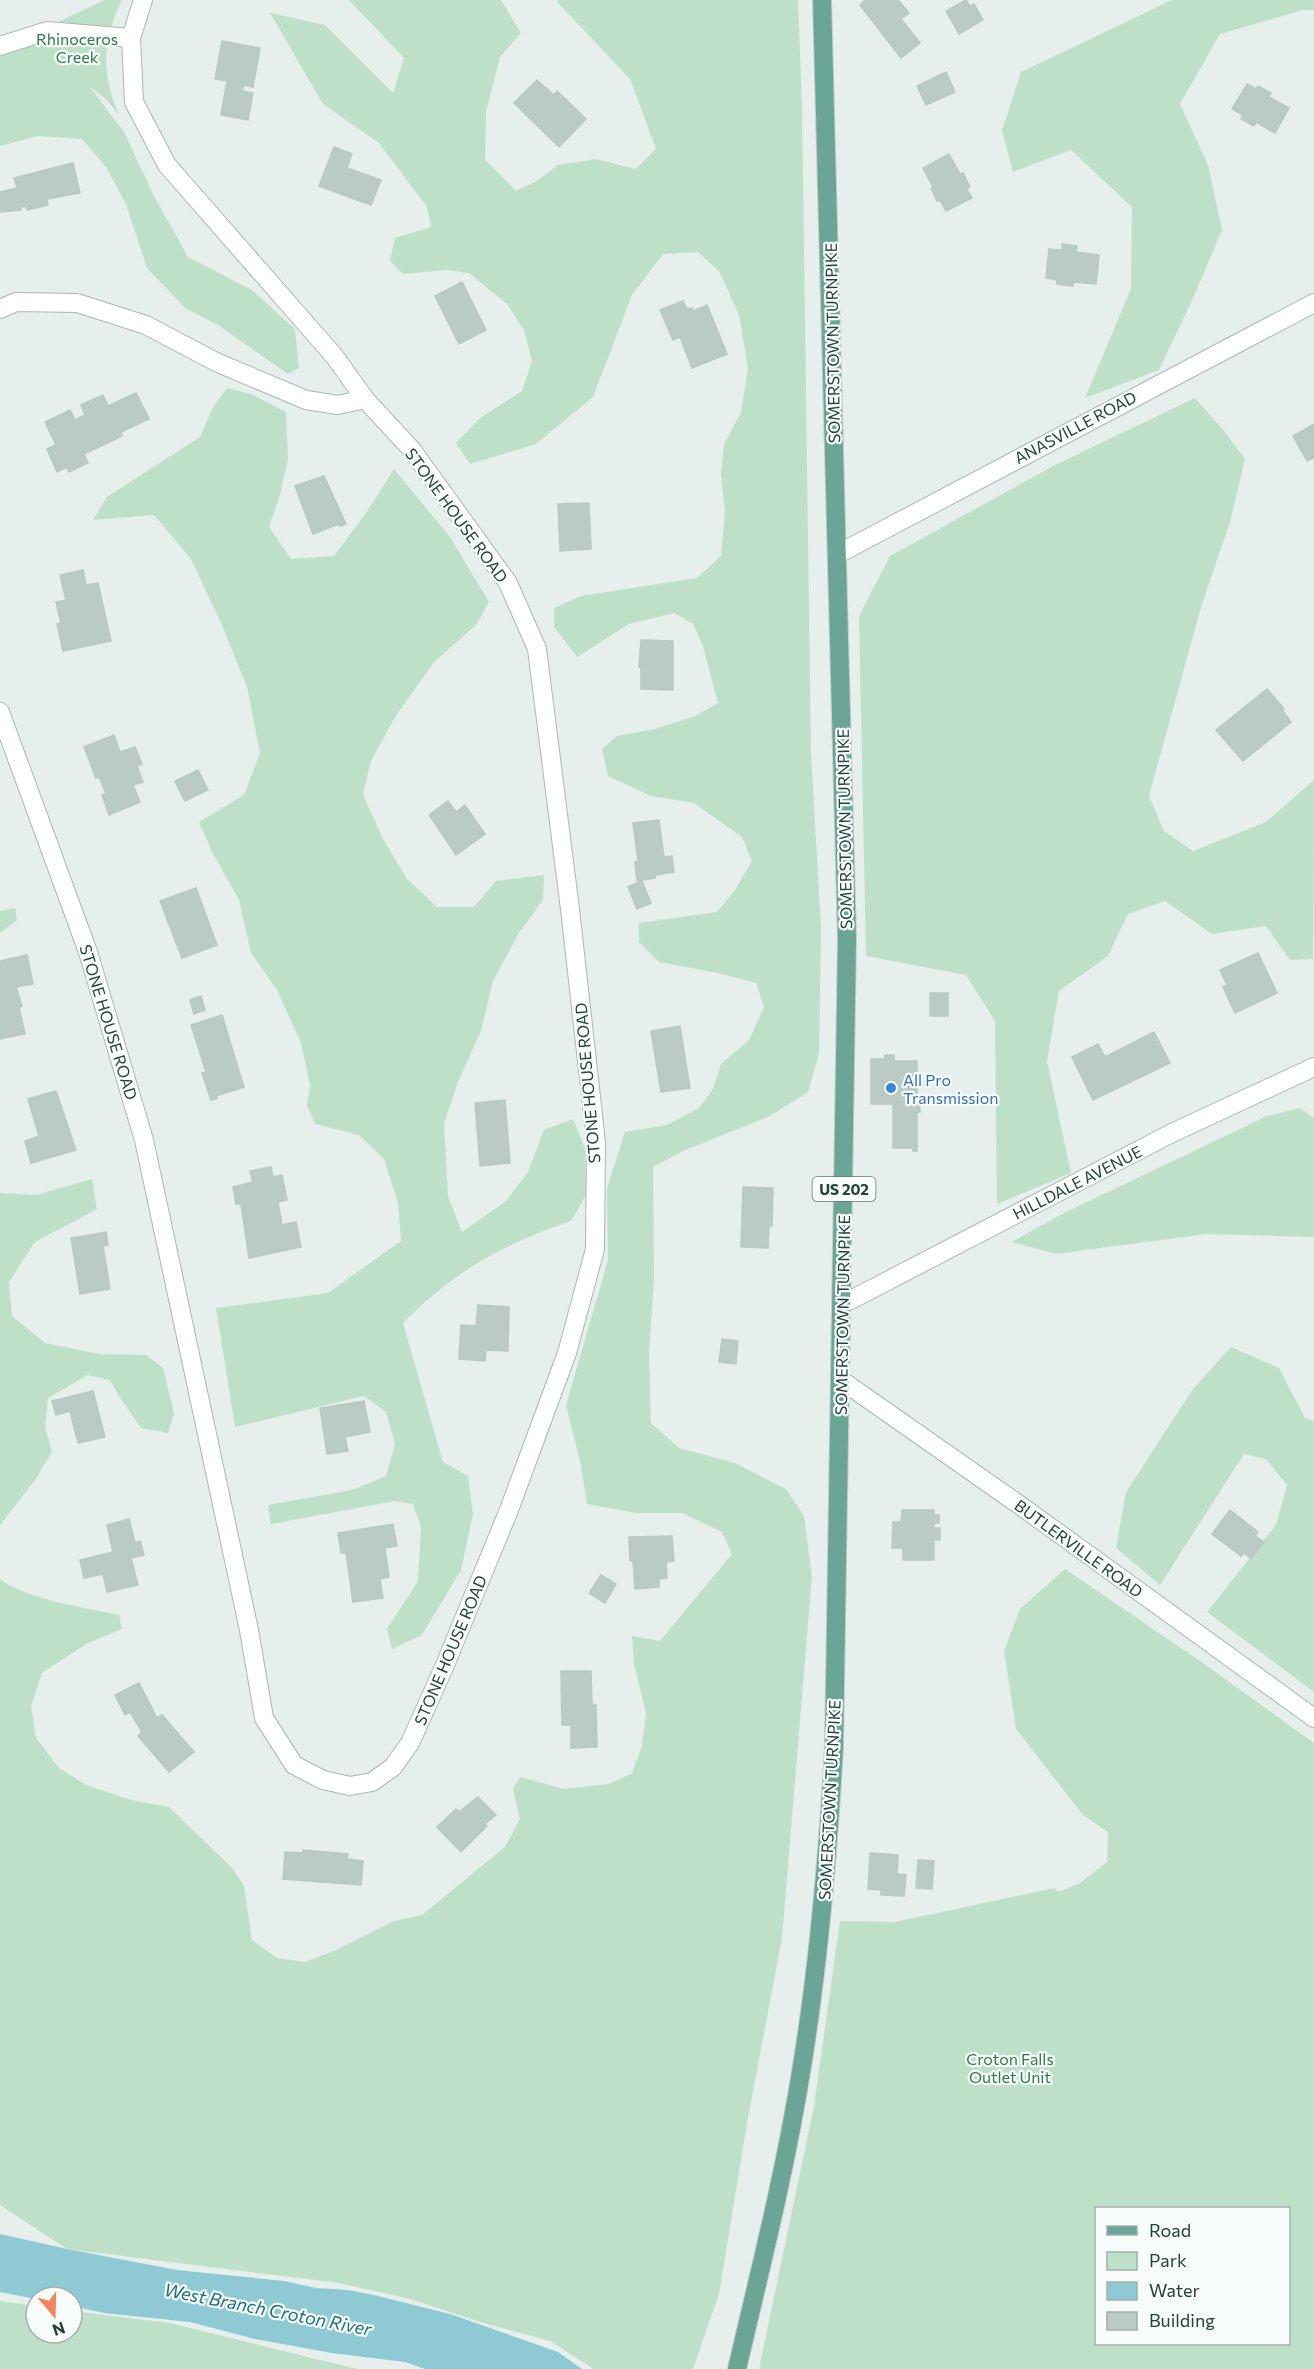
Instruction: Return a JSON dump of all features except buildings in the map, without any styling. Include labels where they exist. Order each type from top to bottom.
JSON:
[{"type":"main road","name":"SOMERSTOWN TURNPIKE","points":[[737,2369],[787,2147],[801,2072],[821,1922],[829,1839],[834,1746],[843,1304],[847,939],[822,0]]},
{"type":"street","name":"STONE HOUSE ROAD","points":[[0,712],[88,951],[144,1140],[247,1619],[264,1718],[294,1765],[323,1780],[350,1786],[372,1782],[393,1767],[414,1734],[445,1665],[509,1510],[567,1353],[595,1250],[596,1142],[570,909],[537,649],[508,583],[412,450],[365,399],[335,357],[167,165],[134,102],[131,38],[143,0]]},
{"type":"street","points":[[0,46],[47,31],[131,38]]},
{"type":"street","points":[[0,309],[16,302],[77,303],[146,325],[216,362],[306,400],[339,405],[365,399]]},
{"type":"street","name":"ANASVILLE ROAD","points":[[838,554],[1314,303]]},
{"type":"street","name":"HILLDALE AVENUE","points":[[843,1304],[1172,1133],[1314,1066]]},
{"type":"street","name":"BUTLERVILLE ROAD","points":[[841,1380],[1021,1506],[1314,1718]]},
{"type":"green space","name":"Rhinoceros Creek","points":[[104,0],[122,0],[111,29],[106,57],[109,85],[119,115],[106,99],[90,87],[124,132],[154,196],[188,257],[252,290],[295,329],[299,368],[288,374],[218,325],[185,308],[147,268],[126,204],[106,167],[82,139],[38,136],[0,146],[0,37],[56,23]]},
{"type":"green space","points":[[349,0],[501,0],[521,33],[500,57],[486,112],[485,160],[516,191],[540,179],[558,165],[596,159],[636,169],[656,149],[630,79],[557,0],[798,0],[802,107],[811,753],[821,927],[819,1054],[808,1092],[770,1116],[683,1151],[653,1167],[654,1279],[649,1354],[651,1423],[679,1448],[735,1463],[786,1489],[804,1516],[812,1576],[782,1938],[748,2118],[719,2294],[693,2369],[594,2369],[550,2341],[480,2322],[410,2299],[339,2283],[67,2249],[0,2205],[0,1579],[10,1586],[39,1597],[119,1615],[122,1629],[86,1644],[42,1673],[31,1706],[36,1738],[59,1768],[86,1785],[131,1800],[169,1807],[232,1868],[244,1886],[252,1940],[277,1958],[305,1962],[336,1950],[394,1921],[422,1915],[505,1847],[520,1819],[513,1789],[520,1777],[564,1789],[609,1784],[632,1773],[642,1746],[646,1713],[634,1664],[632,1636],[660,1641],[732,1554],[722,1532],[682,1513],[636,1513],[587,1504],[580,1461],[566,1405],[608,1260],[607,1188],[625,1132],[667,1125],[699,1108],[713,1089],[721,1064],[749,1040],[764,1007],[756,983],[659,962],[639,942],[639,923],[717,912],[735,890],[752,861],[742,837],[694,803],[651,796],[608,776],[602,749],[617,736],[655,729],[695,716],[718,703],[703,646],[693,624],[674,613],[629,624],[577,657],[554,627],[554,608],[581,596],[697,578],[721,556],[725,512],[721,475],[724,444],[741,412],[748,368],[739,315],[719,271],[698,252],[663,254],[632,295],[593,397],[536,444],[470,464],[456,443],[480,418],[522,391],[532,361],[524,330],[507,304],[469,273],[446,270],[403,274],[390,261],[395,238],[431,227],[427,207],[379,143],[323,104],[270,13],[325,25],[393,93],[404,58]]},
{"type":"green space","points":[[1172,0],[1314,0],[1314,10],[1303,10],[1220,34],[1180,104],[1208,165],[1222,230],[1159,370],[1085,398],[1131,289],[1132,207],[1071,150],[1013,172],[1002,131],[1021,72]]},
{"type":"green space","points":[[227,388],[251,394],[286,412],[288,459],[280,495],[269,527],[291,559],[334,556],[366,513],[394,469],[450,537],[489,602],[476,625],[434,662],[395,717],[371,761],[363,794],[383,839],[407,879],[437,907],[474,907],[496,881],[544,875],[543,900],[519,933],[493,981],[481,1031],[458,1082],[444,1123],[448,1196],[462,1232],[506,1201],[528,1172],[544,1130],[573,1119],[585,1148],[586,1195],[571,1221],[523,1240],[481,1261],[442,1288],[403,1323],[443,1462],[468,1476],[473,1514],[461,1570],[422,1635],[392,1649],[387,1629],[418,1581],[421,1527],[413,1504],[395,1501],[271,1524],[268,1505],[352,1490],[386,1476],[395,1444],[386,1412],[364,1396],[235,1427],[216,1308],[328,1293],[401,1241],[398,1203],[384,1159],[359,1135],[315,1124],[307,1105],[310,1085],[301,1043],[277,990],[251,953],[239,900],[212,852],[199,822],[244,795],[260,753],[247,687],[221,623],[191,559],[154,515],[93,520],[107,497],[200,437],[213,407]]},
{"type":"green space","points":[[1195,398],[1245,459],[1230,522],[1201,607],[1149,796],[1164,831],[1193,851],[1266,822],[1314,780],[1313,959],[1290,960],[1266,926],[1212,934],[1165,901],[1128,914],[1108,956],[1059,991],[1047,1061],[1071,1173],[997,1204],[995,1021],[966,975],[866,956],[859,616],[890,556],[1055,465]]},
{"type":"green space","points":[[15,908],[17,920],[0,933],[0,911]]},
{"type":"green space","points":[[1300,1108],[1314,1118],[1314,1237],[1206,1234],[1056,1254],[1012,1242],[1060,1215],[1267,1116]]},
{"type":"green space","points":[[92,1179],[97,1209],[35,1242],[9,1282],[12,1316],[45,1343],[99,1354],[146,1355],[163,1368],[174,1413],[168,1433],[141,1428],[110,1380],[88,1375],[48,1398],[45,1427],[52,1452],[35,1480],[0,1525],[0,1193],[36,1195]]},
{"type":"green space","points":[[1231,1347],[1279,1368],[1305,1418],[1314,1421],[1314,1692],[1207,1612],[1276,1525],[1287,1485],[1266,1459],[1244,1454],[1160,1585],[1116,1548],[1126,1492],[1193,1389]]},
{"type":"green space","name":"Croton Falls Outlet Unit","points":[[1065,1569],[1203,1663],[1314,1743],[1314,2369],[759,2369],[814,2106],[840,1921],[895,1922],[1054,1888],[1059,1892],[1080,1883],[1107,1862],[1108,1832],[1083,1815],[1016,1729],[1004,1651],[1020,1609]]},
{"type":"green space","points":[[0,2301],[24,2304],[24,2345],[84,2345],[84,2312],[170,2323],[357,2369],[0,2369]]},
{"type":"water","name":"West Branch Croton River","points":[[0,2234],[177,2270],[284,2281],[316,2288],[348,2290],[374,2295],[450,2314],[558,2352],[582,2369],[425,2369],[405,2362],[332,2353],[255,2339],[190,2322],[104,2313],[84,2309],[84,2285],[24,2285],[24,2297],[0,2292]]},
{"type":"place","name":"All Pro Transmission","points":[[891,1088]]}]
